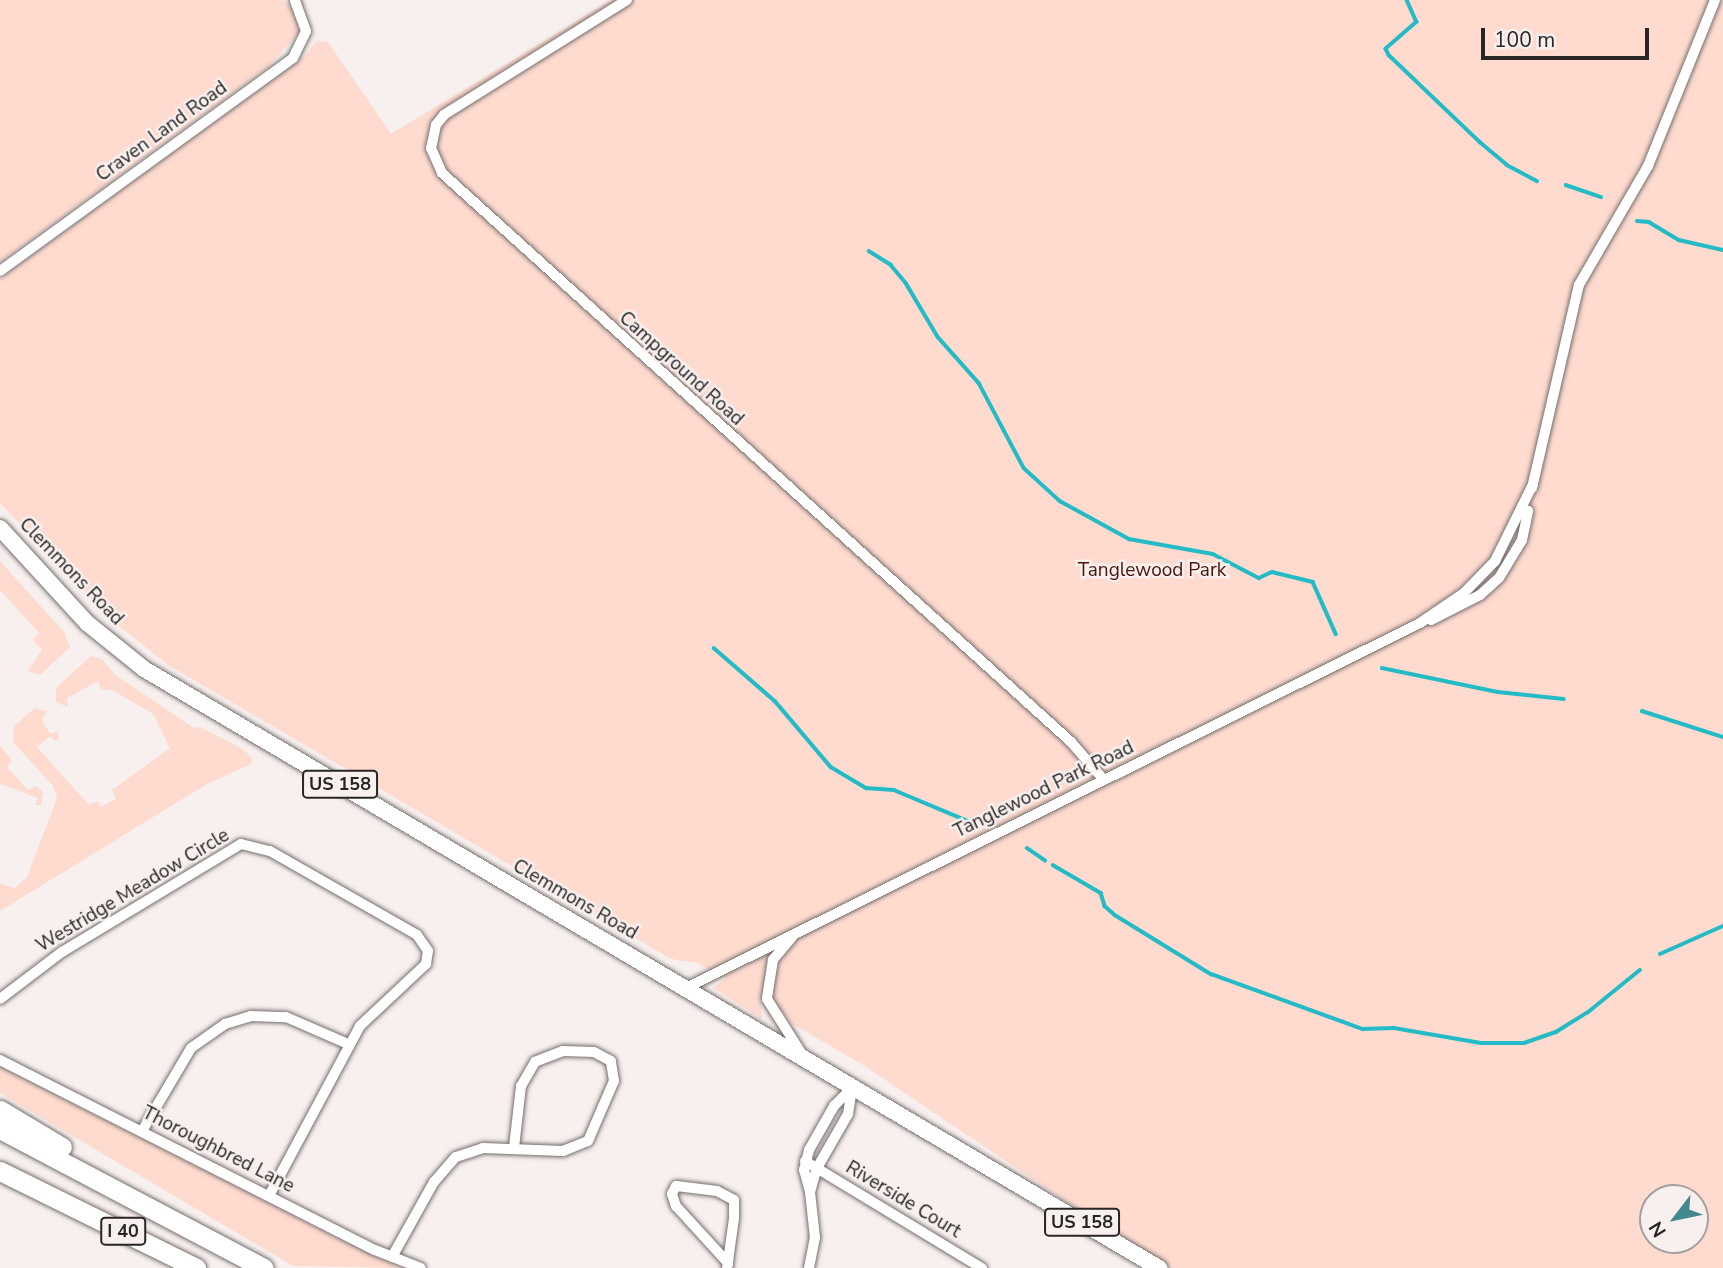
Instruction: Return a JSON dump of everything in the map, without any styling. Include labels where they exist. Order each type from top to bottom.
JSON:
[{"type":"highway","points":[[0,1110],[71,1153],[95,1176]]},
{"type":"highway","name":"I 40","points":[[0,1129],[95,1176],[264,1268]]},
{"type":"highway","name":"I 40","points":[[0,1171],[196,1268]]},
{"type":"main road","name":"Clemmons Road","points":[[0,528],[88,623],[144,668],[1159,1268]]},
{"type":"street","name":"Craven Land Road","points":[[0,271],[293,58],[304,41],[306,26],[295,0]]},
{"type":"street","name":"Campground Road","points":[[627,0],[444,115],[436,125],[431,148],[442,173],[1071,742],[1104,780]]},
{"type":"street","name":"Tanglewood Park Road","points":[[684,989],[1420,623],[1440,618],[1480,595],[1507,569],[1521,540],[1578,285],[1648,166],[1715,0]]},
{"type":"street","name":"Westridge Meadow Circle","points":[[0,999],[62,952],[233,847],[252,844],[410,931],[426,947],[423,968],[372,1011],[348,1044],[269,1196]]},
{"type":"street","points":[[800,929],[773,960],[766,987],[773,1015],[805,1058]]},
{"type":"street","points":[[142,1131],[191,1048],[225,1024],[251,1016],[286,1017],[348,1044]]},
{"type":"street","points":[[391,1257],[446,1166],[474,1150],[514,1147],[563,1151],[588,1141],[614,1081],[611,1061],[600,1053],[563,1051],[535,1062],[521,1086],[514,1147]]},
{"type":"street","name":"Thoroughbred Lane","points":[[0,1060],[391,1257],[421,1268]]},
{"type":"street","points":[[808,1268],[815,1238],[805,1161],[834,1106],[852,1088]]},
{"type":"street","points":[[810,1192],[817,1168],[848,1114],[852,1088]]},
{"type":"street","name":"Riverside Court","points":[[805,1161],[982,1268]]},
{"type":"street","points":[[676,1186],[717,1191],[734,1200],[728,1266],[676,1206],[672,1194],[676,1186]]},
{"type":"green space","points":[[0,0],[284,0],[297,17],[300,31],[268,67],[0,262]]},
{"type":"green space","name":"Tanglewood Park","points":[[611,0],[1723,0],[1723,1268],[1165,1268],[863,1065],[791,1023],[785,1014],[760,999],[762,1019],[713,988],[725,979],[698,963],[671,959],[168,665],[115,623],[0,503],[0,279],[305,55],[317,41],[328,42],[391,134]]},
{"type":"green space","points":[[0,561],[64,632],[70,647],[40,675],[28,671],[42,650],[33,640],[39,633],[0,590]]},
{"type":"green space","points":[[91,656],[102,659],[114,674],[194,728],[200,727],[241,748],[252,758],[251,764],[207,784],[0,911],[0,884],[15,888],[27,877],[57,798],[53,786],[13,742],[14,726],[35,708],[47,711],[42,720],[50,734],[57,731],[59,737],[55,741],[50,736],[37,747],[89,805],[97,801],[101,807],[116,799],[112,790],[170,748],[153,714],[112,690],[101,689],[98,681],[67,698],[68,707],[56,702],[56,688]]},
{"type":"green space","points":[[0,746],[12,760],[7,767],[28,790],[36,786],[43,792],[41,805],[35,805],[38,798],[0,784]]},
{"type":"green space","points":[[0,1067],[401,1268],[293,1266],[0,1093]]},
{"type":"waterway","points":[[1407,0],[1417,22],[1386,49],[1389,55],[1507,165],[1537,181]]},
{"type":"waterway","points":[[1566,185],[1601,197]]},
{"type":"waterway","points":[[1637,221],[1649,222],[1679,240],[1723,250]]},
{"type":"waterway","points":[[869,251],[891,265],[906,283],[938,337],[979,383],[1024,468],[1060,501],[1129,539],[1213,554],[1259,578],[1272,572],[1313,582],[1336,634]]},
{"type":"waterway","points":[[714,648],[775,701],[831,767],[866,788],[894,790],[968,821]]},
{"type":"waterway","points":[[1382,668],[1498,692],[1564,699]]},
{"type":"waterway","points":[[1642,711],[1723,737]]},
{"type":"waterway","points":[[1027,848],[1045,860]]},
{"type":"waterway","points":[[1053,865],[1101,893],[1105,906],[1115,915],[1211,974],[1363,1029],[1394,1028],[1481,1043],[1524,1043],[1556,1032],[1587,1013],[1640,970]]},
{"type":"waterway","points":[[1660,954],[1723,926]]}]
